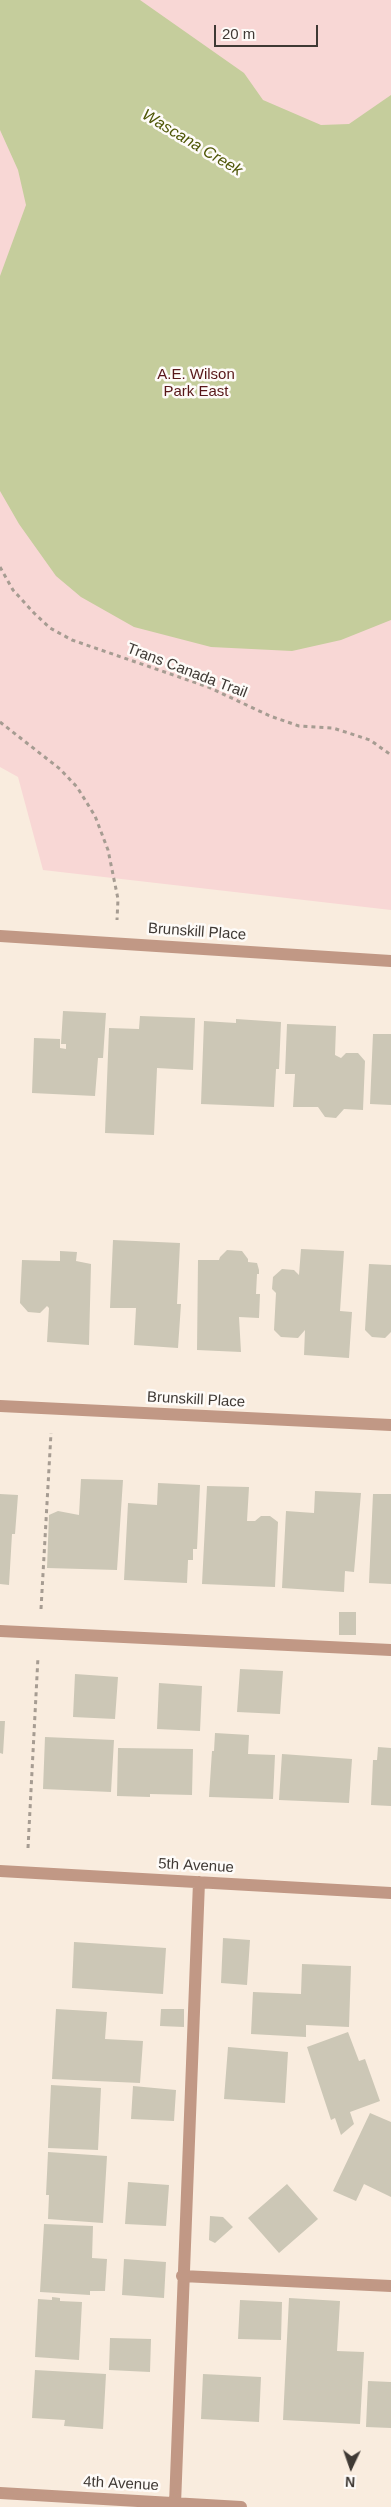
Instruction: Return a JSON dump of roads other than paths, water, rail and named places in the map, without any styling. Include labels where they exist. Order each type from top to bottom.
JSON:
[{"type":"street","name":"Brunskill Place","points":[[0,936],[391,961]]},
{"type":"street","name":"Brunskill Place","points":[[0,1406],[391,1425]]},
{"type":"street","points":[[0,1631],[391,1650]]},
{"type":"street","name":"5th Avenue","points":[[0,1870],[391,1893]]},
{"type":"street","points":[[175,2504],[182,2276],[199,1882]]},
{"type":"street","points":[[182,2276],[391,2286]]},
{"type":"street","name":"4th Avenue","points":[[0,2493],[106,2503],[241,2507]]},
{"type":"water","name":"A.E. Wilson Park East","points":[[0,0],[140,0],[244,73],[263,100],[321,125],[349,124],[391,95],[391,620],[341,640],[292,651],[211,647],[134,627],[81,597],[56,576],[19,524],[0,491],[0,276],[26,205],[18,170],[0,130]]},
{"type":"water label","name":"Wascana Creek","points":[[192,143]]}]
